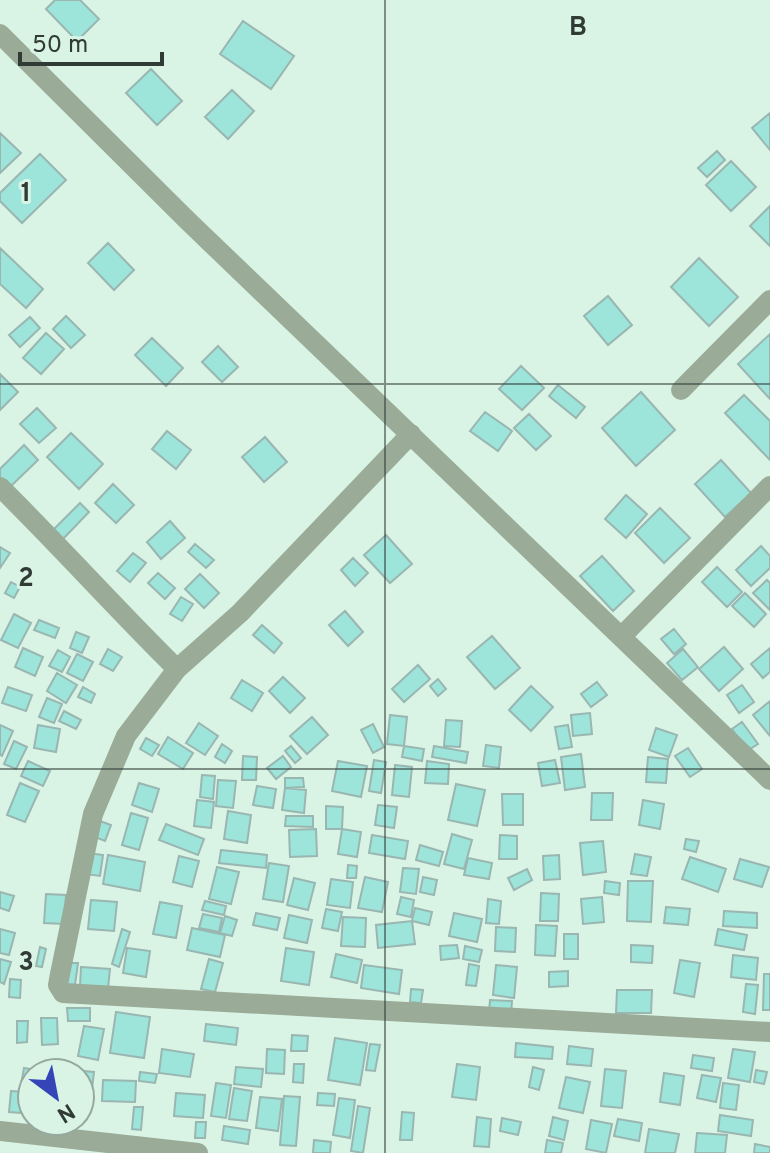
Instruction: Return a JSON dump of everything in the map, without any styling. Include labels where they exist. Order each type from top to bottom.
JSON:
[{"type":"street","points":[[0,34],[188,221],[770,780]]},
{"type":"street","points":[[681,390],[770,300]]},
{"type":"street","points":[[411,434],[240,613],[177,669],[126,736],[93,814],[58,985],[63,993],[770,1032]]},
{"type":"street","points":[[621,637],[770,486]]},
{"type":"street","points":[[0,487],[177,669]]},
{"type":"street","points":[[0,1131],[198,1153]]},
{"type":"building","points":[[55,0],[80,0],[99,19],[77,41],[46,9]]},
{"type":"building","points":[[243,21],[294,56],[271,89],[220,54]]},
{"type":"building","points":[[151,69],[182,101],[157,125],[126,93]]},
{"type":"building","points":[[232,90],[254,111],[228,139],[205,117]]},
{"type":"building","points":[[770,113],[770,150],[752,128]]},
{"type":"building","points":[[0,133],[21,153],[0,173]]},
{"type":"building","points":[[717,151],[725,160],[707,177],[698,168]]},
{"type":"building","points":[[40,154],[66,180],[22,223],[0,201],[0,193]]},
{"type":"building","points":[[731,161],[756,187],[731,211],[706,185]]},
{"type":"building","points":[[770,206],[770,246],[750,226]]},
{"type":"building","points":[[108,243],[134,270],[114,290],[88,263]]},
{"type":"building","points":[[0,248],[43,289],[26,308],[0,284]]},
{"type":"building","points":[[699,258],[738,297],[709,326],[671,287]]},
{"type":"building","points":[[608,296],[632,325],[608,345],[584,316]]},
{"type":"building","points":[[66,316],[85,335],[71,348],[53,329]]},
{"type":"building","points":[[30,317],[40,328],[20,347],[9,335]]},
{"type":"building","points":[[46,333],[64,349],[41,374],[23,358]]},
{"type":"building","points":[[770,334],[770,399],[738,364]]},
{"type":"building","points":[[152,338],[183,368],[166,386],[135,355]]},
{"type":"building","points":[[218,346],[238,367],[222,382],[202,362]]},
{"type":"building","points":[[521,366],[544,388],[522,410],[499,389]]},
{"type":"building","points":[[0,374],[18,392],[0,410]]},
{"type":"building","points":[[558,385],[585,407],[576,418],[549,396]]},
{"type":"building","points":[[641,392],[675,430],[636,466],[602,428]]},
{"type":"building","points":[[744,395],[770,421],[770,460],[725,413]]},
{"type":"building","points":[[37,408],[56,428],[39,443],[20,424]]},
{"type":"building","points":[[485,412],[512,431],[498,451],[470,431]]},
{"type":"building","points":[[529,414],[551,436],[536,450],[514,428]]},
{"type":"building","points":[[167,431],[191,450],[176,469],[152,449]]},
{"type":"building","points":[[71,433],[103,464],[79,489],[47,457]]},
{"type":"building","points":[[265,437],[287,462],[264,482],[242,457]]},
{"type":"building","points":[[24,445],[38,460],[10,487],[0,477],[0,469]]},
{"type":"building","points":[[721,460],[751,493],[725,517],[695,484]]},
{"type":"building","points":[[113,484],[134,505],[116,523],[95,503]]},
{"type":"building","points":[[626,495],[647,514],[626,538],[605,519]]},
{"type":"building","points":[[80,503],[89,512],[61,541],[51,532]]},
{"type":"building","points":[[660,508],[690,538],[664,563],[635,533]]},
{"type":"building","points":[[170,521],[185,538],[161,559],[147,542]]},
{"type":"building","points":[[386,535],[412,564],[390,583],[364,555]]},
{"type":"building","points":[[195,544],[214,560],[206,568],[188,552]]},
{"type":"building","points":[[761,546],[770,556],[770,568],[751,586],[736,570]]},
{"type":"building","points":[[0,547],[10,553],[0,568]]},
{"type":"building","points":[[133,553],[146,563],[130,582],[117,571]]},
{"type":"building","points":[[602,556],[634,591],[613,611],[580,576]]},
{"type":"building","points":[[353,558],[368,573],[355,586],[341,570]]},
{"type":"building","points":[[717,567],[742,592],[727,607],[702,582]]},
{"type":"building","points":[[158,573],[175,588],[165,599],[148,583]]},
{"type":"building","points":[[200,574],[219,593],[204,608],[185,589]]},
{"type":"building","points":[[767,580],[770,583],[770,610],[753,593]]},
{"type":"building","points":[[11,582],[20,587],[14,598],[5,593]]},
{"type":"building","points":[[745,593],[766,614],[754,627],[732,606]]},
{"type":"building","points":[[181,597],[193,604],[182,621],[170,614]]},
{"type":"building","points":[[345,611],[363,632],[348,646],[329,625]]},
{"type":"building","points":[[14,614],[31,623],[18,648],[1,640]]},
{"type":"building","points":[[39,620],[59,628],[55,638],[34,630]]},
{"type":"building","points":[[262,625],[282,643],[274,653],[253,635]]},
{"type":"building","points":[[674,629],[686,644],[674,654],[661,639]]},
{"type":"building","points":[[76,632],[89,637],[82,653],[70,648]]},
{"type":"building","points":[[492,636],[520,668],[495,689],[467,657]]},
{"type":"building","points":[[724,647],[743,669],[719,691],[699,669]]},
{"type":"building","points":[[23,648],[43,657],[35,676],[15,667]]},
{"type":"building","points":[[770,648],[770,672],[763,678],[751,664]]},
{"type":"building","points":[[108,649],[122,657],[113,671],[100,664]]},
{"type":"building","points":[[683,649],[698,667],[682,680],[667,663]]},
{"type":"building","points":[[58,650],[70,657],[62,672],[49,666]]},
{"type":"building","points":[[77,654],[93,662],[83,681],[67,673]]},
{"type":"building","points":[[418,665],[430,679],[404,702],[392,689]]},
{"type":"building","points":[[57,673],[77,685],[66,703],[47,691]]},
{"type":"building","points":[[283,677],[305,698],[290,713],[269,691]]},
{"type":"building","points":[[438,679],[446,689],[438,696],[430,686]]},
{"type":"building","points":[[242,680],[263,693],[252,711],[231,698]]},
{"type":"building","points":[[597,682],[607,695],[591,707],[581,694]]},
{"type":"building","points":[[742,685],[754,702],[739,713],[727,695]]},
{"type":"building","points":[[531,686],[553,707],[531,731],[509,710]]},
{"type":"building","points":[[8,687],[32,695],[26,711],[2,703]]},
{"type":"building","points":[[83,687],[95,694],[91,703],[78,697]]},
{"type":"building","points":[[47,698],[62,704],[54,723],[39,717]]},
{"type":"building","points":[[770,701],[770,736],[753,715]]},
{"type":"building","points":[[64,711],[81,720],[76,729],[59,721]]},
{"type":"building","points":[[590,713],[592,734],[573,736],[571,715]]},
{"type":"building","points":[[390,715],[407,717],[404,746],[387,744]]},
{"type":"building","points":[[312,717],[328,735],[307,754],[290,736]]},
{"type":"building","points":[[446,720],[462,721],[460,747],[444,746]]},
{"type":"building","points":[[742,722],[758,744],[747,751],[732,729]]},
{"type":"building","points":[[199,723],[218,736],[205,755],[186,743]]},
{"type":"building","points":[[373,724],[384,747],[373,753],[361,730]]},
{"type":"building","points":[[0,725],[13,731],[2,756],[0,755]]},
{"type":"building","points":[[38,725],[60,729],[56,752],[34,748]]},
{"type":"building","points":[[568,725],[572,747],[559,749],[555,727]]},
{"type":"building","points":[[656,728],[677,735],[669,757],[649,750]]},
{"type":"building","points":[[168,737],[193,753],[183,769],[158,754]]},
{"type":"building","points":[[146,738],[159,745],[152,756],[140,749]]},
{"type":"building","points":[[14,741],[27,747],[16,769],[4,764]]},
{"type":"building","points":[[222,744],[232,751],[225,763],[215,757]]},
{"type":"building","points":[[486,745],[501,747],[499,768],[483,766]]},
{"type":"building","points":[[291,746],[301,758],[295,763],[285,751]]},
{"type":"building","points":[[404,746],[424,749],[422,761],[402,757]]},
{"type":"building","points":[[434,746],[468,752],[466,763],[432,757]]},
{"type":"building","points":[[688,748],[702,769],[690,777],[675,756]]},
{"type":"building","points":[[581,754],[585,787],[565,790],[561,757]]},
{"type":"building","points":[[243,756],[257,757],[256,780],[242,780]]},
{"type":"building","points":[[283,756],[291,767],[276,779],[267,768]]},
{"type":"building","points":[[648,757],[668,759],[666,783],[646,782]]},
{"type":"building","points":[[374,760],[386,762],[381,793],[369,791]]},
{"type":"building","points":[[555,760],[560,783],[542,786],[538,763]]},
{"type":"building","points":[[28,761],[50,771],[43,786],[21,776]]},
{"type":"building","points":[[338,761],[367,766],[361,797],[332,791]]},
{"type":"building","points":[[427,761],[449,764],[448,784],[425,783]]},
{"type":"building","points":[[395,765],[412,767],[409,797],[392,795]]},
{"type":"building","points":[[202,775],[215,776],[213,799],[200,797]]},
{"type":"building","points":[[285,778],[303,778],[304,787],[285,788]]},
{"type":"building","points":[[218,780],[236,781],[233,808],[216,806]]},
{"type":"building","points":[[20,783],[39,791],[25,822],[7,815]]},
{"type":"building","points":[[139,783],[159,789],[152,812],[132,805]]},
{"type":"building","points":[[456,784],[485,790],[477,826],[448,820]]},
{"type":"building","points":[[257,786],[276,789],[273,808],[253,805]]},
{"type":"building","points":[[285,788],[306,790],[304,813],[282,810]]},
{"type":"building","points":[[592,793],[613,793],[612,820],[591,820]]},
{"type":"building","points":[[502,794],[523,794],[523,825],[503,825]]},
{"type":"building","points":[[197,800],[214,802],[211,828],[194,826]]},
{"type":"building","points":[[643,800],[664,804],[660,829],[639,825]]},
{"type":"building","points":[[378,805],[397,807],[394,828],[375,825]]},
{"type":"building","points":[[326,806],[343,807],[342,829],[326,829]]},
{"type":"building","points":[[228,811],[251,815],[247,843],[224,839]]},
{"type":"building","points":[[131,813],[148,818],[139,850],[122,845]]},
{"type":"building","points":[[286,816],[313,816],[313,827],[285,826]]},
{"type":"building","points":[[100,821],[111,825],[105,841],[95,837]]},
{"type":"building","points":[[166,824],[204,839],[198,855],[159,840]]},
{"type":"building","points":[[316,829],[317,856],[290,857],[289,830]]},
{"type":"building","points":[[342,829],[361,832],[357,857],[338,854]]},
{"type":"building","points":[[452,834],[472,840],[464,869],[444,864]]},
{"type":"building","points":[[372,835],[408,841],[405,859],[369,853]]},
{"type":"building","points":[[500,835],[517,836],[517,859],[499,859]]},
{"type":"building","points":[[686,839],[699,841],[696,852],[684,849]]},
{"type":"building","points":[[603,841],[606,872],[583,875],[580,843]]},
{"type":"building","points":[[420,845],[443,852],[439,866],[416,860]]},
{"type":"building","points":[[221,850],[267,855],[266,868],[219,863]]},
{"type":"building","points":[[88,853],[103,855],[100,876],[85,874]]},
{"type":"building","points":[[635,854],[651,857],[647,876],[631,874]]},
{"type":"building","points":[[108,855],[145,862],[140,891],[103,884]]},
{"type":"building","points":[[559,855],[560,879],[544,880],[543,856]]},
{"type":"building","points":[[179,856],[199,861],[192,887],[173,882]]},
{"type":"building","points":[[690,857],[726,869],[718,892],[682,879]]},
{"type":"building","points":[[468,858],[492,863],[489,879],[464,875]]},
{"type":"building","points":[[740,859],[769,867],[762,887],[734,879]]},
{"type":"building","points":[[269,863],[289,866],[283,902],[263,899]]},
{"type":"building","points":[[348,865],[357,866],[356,878],[347,878]]},
{"type":"building","points":[[217,867],[239,872],[231,904],[209,899]]},
{"type":"building","points":[[403,868],[419,869],[416,894],[400,892]]},
{"type":"building","points":[[527,869],[532,880],[514,890],[508,878]]},
{"type":"building","points":[[365,877],[388,882],[382,912],[358,908]]},
{"type":"building","points":[[423,877],[437,880],[434,895],[420,892]]},
{"type":"building","points":[[294,878],[315,883],[308,910],[287,905]]},
{"type":"building","points":[[331,879],[353,882],[350,908],[327,905]]},
{"type":"building","points":[[605,881],[620,883],[619,895],[604,893]]},
{"type":"building","points":[[628,881],[653,881],[651,922],[627,921]]},
{"type":"building","points":[[0,892],[14,896],[9,911],[0,908]]},
{"type":"building","points":[[541,893],[559,894],[558,921],[540,921]]},
{"type":"building","points":[[46,894],[66,895],[64,924],[44,923]]},
{"type":"building","points":[[401,897],[414,900],[411,917],[397,914]]},
{"type":"building","points":[[602,897],[604,922],[583,924],[581,899]]},
{"type":"building","points":[[488,899],[501,901],[499,924],[486,923]]},
{"type":"building","points":[[91,900],[117,902],[114,931],[88,929]]},
{"type":"building","points":[[205,901],[226,906],[224,915],[202,910]]},
{"type":"building","points":[[160,902],[182,906],[176,938],[153,934]]},
{"type":"building","points":[[666,907],[690,909],[688,925],[664,923]]},
{"type":"building","points":[[415,908],[432,912],[429,925],[412,921]]},
{"type":"building","points":[[326,909],[342,912],[338,931],[322,928]]},
{"type":"building","points":[[724,911],[757,913],[757,928],[723,926]]},
{"type":"building","points":[[256,913],[280,918],[277,930],[253,925]]},
{"type":"building","points":[[454,913],[482,919],[477,942],[449,936]]},
{"type":"building","points":[[203,914],[222,918],[219,932],[199,928]]},
{"type":"building","points":[[289,915],[312,920],[307,943],[284,938]]},
{"type":"building","points":[[225,916],[237,920],[232,936],[220,933]]},
{"type":"building","points":[[343,917],[366,918],[365,947],[341,946]]},
{"type":"building","points":[[412,921],[415,944],[378,948],[376,925]]},
{"type":"building","points":[[536,925],[557,926],[555,956],[535,955]]},
{"type":"building","points":[[496,927],[516,928],[515,952],[495,951]]},
{"type":"building","points":[[192,928],[225,935],[220,957],[187,950]]},
{"type":"building","points":[[0,929],[15,933],[9,955],[0,953]]},
{"type":"building","points":[[122,929],[130,932],[119,967],[112,964]]},
{"type":"building","points":[[718,929],[747,935],[744,950],[715,945]]},
{"type":"building","points":[[564,934],[578,934],[578,959],[564,959]]},
{"type":"building","points":[[457,945],[459,958],[441,960],[440,946]]},
{"type":"building","points":[[631,945],[653,946],[652,963],[631,962]]},
{"type":"building","points":[[465,946],[482,950],[479,962],[463,959]]},
{"type":"building","points":[[40,947],[46,949],[42,967],[36,966]]},
{"type":"building","points":[[127,948],[150,951],[146,977],[123,973]]},
{"type":"building","points":[[286,948],[314,952],[309,985],[281,981]]},
{"type":"building","points":[[336,954],[362,960],[357,983],[331,977]]},
{"type":"building","points":[[733,955],[758,958],[756,980],[731,977]]},
{"type":"building","points":[[0,959],[11,962],[4,984],[0,982]]},
{"type":"building","points":[[209,959],[223,963],[215,992],[201,989]]},
{"type":"building","points":[[680,960],[700,963],[694,997],[674,993]]},
{"type":"building","points":[[68,963],[78,963],[75,985],[66,984]]},
{"type":"building","points":[[469,964],[479,966],[476,986],[466,985]]},
{"type":"building","points":[[364,965],[402,970],[399,994],[361,988]]},
{"type":"building","points":[[496,965],[517,967],[514,998],[493,995]]},
{"type":"building","points":[[81,967],[110,969],[108,988],[80,986]]},
{"type":"building","points":[[568,971],[568,986],[549,987],[549,972]]},
{"type":"building","points":[[764,974],[770,974],[770,1010],[763,1010]]},
{"type":"building","points":[[10,979],[21,980],[20,998],[9,997]]},
{"type":"building","points":[[746,984],[758,985],[755,1014],[743,1012]]},
{"type":"building","points":[[411,989],[423,990],[421,1003],[410,1002]]},
{"type":"building","points":[[617,990],[652,990],[651,1013],[616,1013]]},
{"type":"building","points":[[490,1000],[512,1001],[511,1015],[489,1013]]},
{"type":"building","points":[[67,1008],[90,1008],[90,1021],[68,1021]]},
{"type":"building","points":[[116,1012],[150,1017],[144,1058],[110,1053]]},
{"type":"building","points":[[41,1018],[57,1018],[58,1044],[42,1045]]},
{"type":"building","points":[[17,1021],[28,1021],[27,1042],[17,1043]]},
{"type":"building","points":[[206,1024],[238,1028],[236,1045],[204,1041]]},
{"type":"building","points":[[84,1026],[104,1029],[98,1060],[96,1057],[78,1056]]},
{"type":"building","points":[[292,1035],[308,1036],[307,1051],[291,1051]]},
{"type":"building","points":[[335,1038],[367,1043],[360,1085],[328,1080]]},
{"type":"building","points":[[516,1043],[553,1047],[552,1059],[515,1057]]},
{"type":"building","points":[[370,1044],[380,1045],[375,1071],[366,1070]]},
{"type":"building","points":[[569,1046],[593,1049],[591,1066],[567,1064]]},
{"type":"building","points":[[162,1049],[194,1054],[190,1077],[159,1073]]},
{"type":"building","points":[[267,1049],[285,1050],[284,1074],[266,1073]]},
{"type":"building","points":[[733,1049],[755,1052],[750,1082],[728,1078]]},
{"type":"building","points":[[693,1055],[714,1058],[712,1071],[691,1068]]},
{"type":"building","points":[[294,1064],[304,1064],[303,1083],[293,1082]]},
{"type":"building","points":[[457,1064],[480,1067],[476,1100],[452,1097]]},
{"type":"building","points":[[236,1067],[263,1069],[261,1087],[234,1084]]},
{"type":"building","points":[[533,1067],[544,1070],[539,1090],[529,1087]]},
{"type":"building","points":[[605,1069],[626,1071],[622,1108],[601,1106]]},
{"type":"building","points":[[756,1070],[767,1072],[764,1084],[754,1082]]},
{"type":"building","points":[[140,1072],[157,1074],[155,1083],[139,1081]]},
{"type":"building","points":[[664,1073],[684,1076],[680,1105],[660,1102]]},
{"type":"building","points":[[702,1075],[721,1078],[716,1102],[697,1098]]},
{"type":"building","points":[[566,1077],[590,1082],[583,1113],[559,1108]]},
{"type":"building","points":[[103,1080],[136,1081],[135,1102],[102,1101]]},
{"type":"building","points":[[216,1083],[231,1085],[226,1118],[211,1116]]},
{"type":"building","points":[[723,1083],[739,1085],[736,1110],[720,1108]]},
{"type":"building","points":[[234,1088],[252,1091],[247,1121],[229,1119]]},
{"type":"building","points":[[11,1091],[16,1091],[16,1113],[9,1112]]},
{"type":"building","points":[[176,1093],[205,1095],[203,1118],[174,1116]]},
{"type":"building","points":[[318,1093],[335,1094],[334,1106],[317,1105]]},
{"type":"building","points":[[284,1096],[300,1097],[296,1146],[280,1145]]},
{"type":"building","points":[[260,1097],[282,1099],[278,1131],[256,1128]]},
{"type":"building","points":[[339,1098],[355,1100],[350,1138],[333,1135]]},
{"type":"building","points":[[358,1106],[370,1108],[363,1153],[351,1151]]},
{"type":"building","points":[[134,1107],[143,1107],[141,1130],[132,1129]]},
{"type":"building","points":[[402,1112],[414,1113],[412,1140],[400,1140]]},
{"type":"building","points":[[720,1115],[753,1120],[751,1136],[718,1131]]},
{"type":"building","points":[[477,1117],[491,1119],[489,1147],[474,1146]]},
{"type":"building","points":[[553,1117],[568,1121],[564,1140],[549,1136]]},
{"type":"building","points":[[502,1118],[521,1122],[518,1135],[500,1131]]},
{"type":"building","points":[[618,1119],[642,1123],[639,1141],[614,1136]]},
{"type":"building","points":[[591,1120],[612,1124],[606,1153],[586,1149]]},
{"type":"building","points":[[196,1122],[206,1122],[205,1138],[195,1138]]},
{"type":"building","points":[[224,1126],[250,1130],[248,1144],[222,1140]]},
{"type":"building","points":[[649,1129],[679,1134],[675,1153],[645,1153]]},
{"type":"building","points":[[697,1133],[727,1135],[725,1153],[695,1153]]},
{"type":"building","points":[[314,1140],[331,1142],[330,1153],[313,1153]]},
{"type":"building","points":[[547,1140],[563,1143],[561,1153],[545,1153]]},
{"type":"building","points":[[755,1144],[770,1147],[770,1153],[754,1153]]}]
